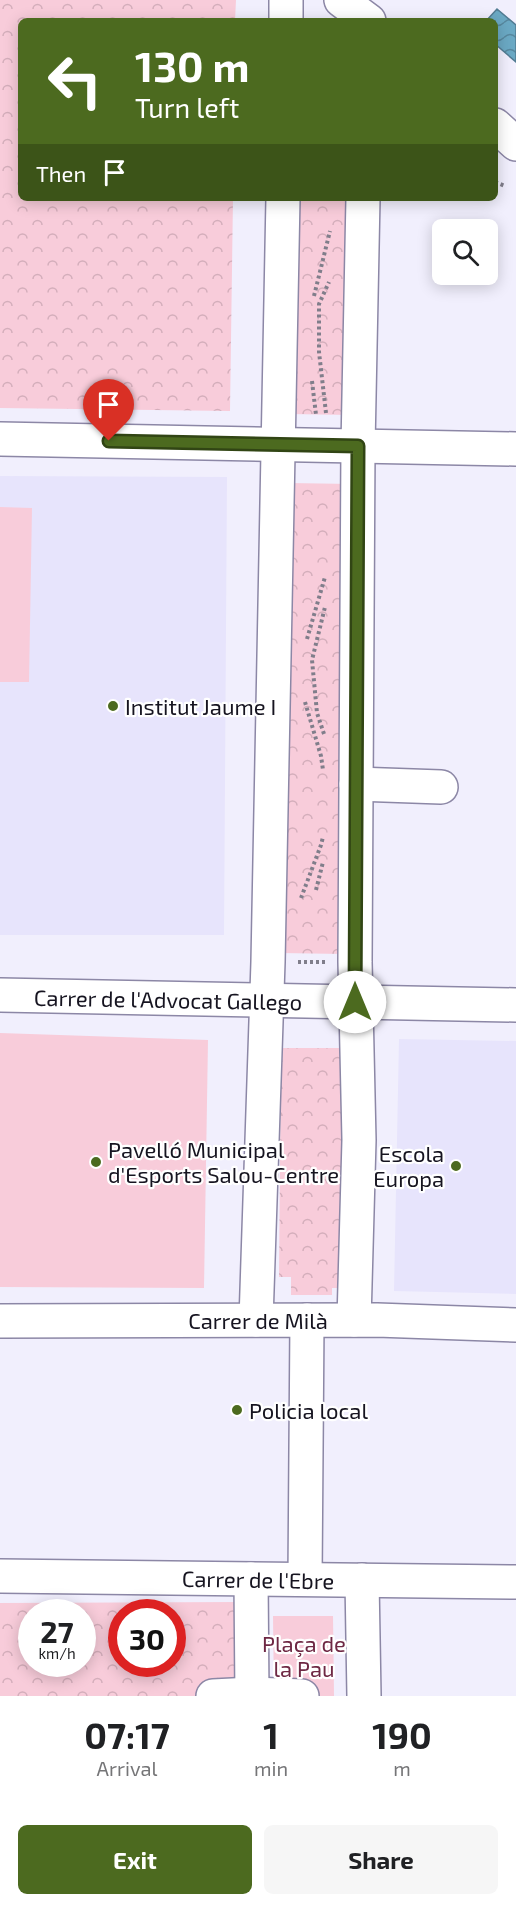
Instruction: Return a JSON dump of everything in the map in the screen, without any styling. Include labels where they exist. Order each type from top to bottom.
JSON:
[{"type":"street","points":[[286,0],[286,18]]},
{"type":"street","points":[[498,128],[516,144]]},
{"type":"street","points":[[256,1320],[267,1001],[283,201]]},
{"type":"street","points":[[354,1320],[360,1140],[355,1002],[358,446],[363,201]]},
{"type":"street","points":[[0,439],[516,449]]},
{"type":"street","points":[[356,784],[441,787]]},
{"type":"street","name":"Carrer de l'Advocat Gallego","points":[[0,995],[516,1005]]},
{"type":"street","points":[[305,1579],[307,1320]]},
{"type":"street","name":"Carrer de Milà","points":[[0,1321],[354,1320],[516,1325]]},
{"type":"street","name":"Carrer de l'Ebre","points":[[0,1576],[516,1582]]},
{"type":"street","points":[[251,1579],[252,1695]]},
{"type":"street","points":[[362,1580],[364,1696]]},
{"type":"street","points":[[213,1696],[302,1696]]},
{"type":"path","points":[[498,183],[505,186]]},
{"type":"path","points":[[313,307],[331,226]]},
{"type":"path","points":[[312,378],[320,445]]},
{"type":"path","points":[[305,646],[326,574]]},
{"type":"path","points":[[303,693],[321,756],[324,775]]},
{"type":"path","points":[[301,899],[321,845],[323,833]]},
{"type":"path","points":[[291,963],[332,962]]},
{"type":"shaded area","name":"Institut Jaume I","points":[[0,476],[227,477],[224,935],[0,935]]},
{"type":"shaded area","name":"Escola Europa","points":[[399,1039],[516,1041],[516,1294],[394,1291]]},
{"type":"green space","points":[[0,0],[236,0],[235,18],[18,18],[18,201],[233,201],[230,411],[0,408]]},
{"type":"green space","points":[[291,201],[353,201],[351,415],[287,414]]},
{"type":"green space","points":[[289,483],[353,484],[343,954],[279,953]]},
{"type":"green space","points":[[0,507],[32,508],[29,682],[0,682]]},
{"type":"green space","name":"Pavelló Municipal d'Esports Salou-Centre","points":[[0,1033],[208,1040],[204,1288],[0,1287]]},
{"type":"green space","points":[[281,1048],[345,1048],[344,1288],[332,1288],[332,1295],[291,1295],[291,1277],[279,1277]]},
{"type":"green space","points":[[186,1602],[237,1602],[237,1696],[0,1696],[0,1603],[18,1603],[18,1677],[96,1677],[96,1603],[108,1603],[108,1677],[186,1677]]},
{"type":"green space","name":"Plaça de la Pau","points":[[273,1616],[333,1616],[334,1696],[274,1696]]},
{"type":"water","points":[[497,9],[516,25],[516,62],[498,47],[498,18],[489,18]]},
{"type":"place","name":"Institut Jaume I","points":[[113,706]]},
{"type":"place","name":"Pavelló Municipal d'Esports Salou-Centre","points":[[96,1162]]},
{"type":"place","name":"Escola Europa","points":[[456,1166]]},
{"type":"place","name":"Policia local","points":[[237,1410]]},
{"type":"route","points":[[109,441],[358,446],[355,1002]]}]
